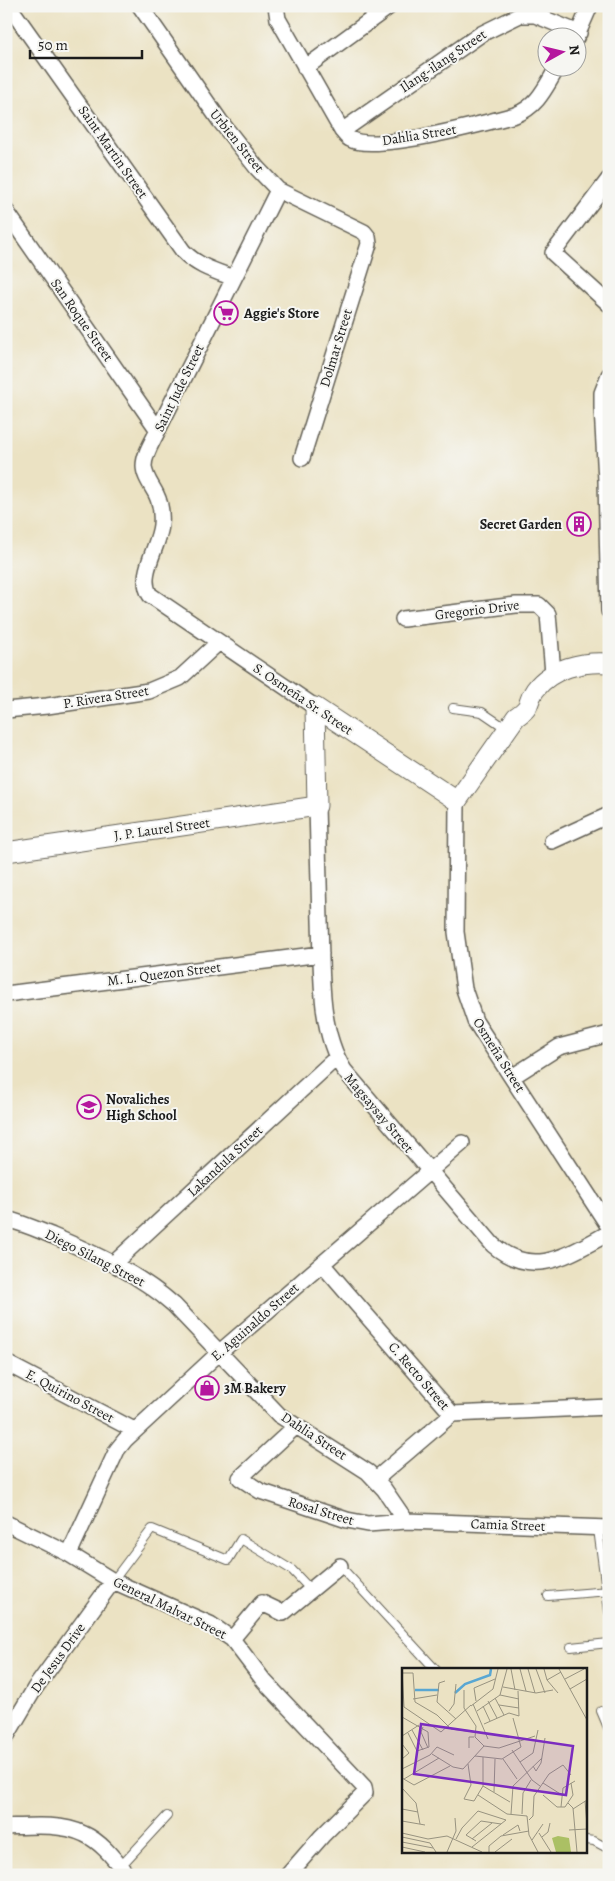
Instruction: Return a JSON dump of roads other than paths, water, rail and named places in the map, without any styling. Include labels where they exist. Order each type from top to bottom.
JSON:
[{"type":"street","name":"Saint Martin Street","points":[[9,6],[183,251],[202,266],[234,278]]},
{"type":"street","name":"Urbien Street","points":[[140,6],[220,121],[257,168],[278,190],[364,232],[368,237]]},
{"type":"street","points":[[276,6],[278,19],[342,131]]},
{"type":"street","points":[[305,68],[390,6]]},
{"type":"street","points":[[581,28],[590,6]]},
{"type":"street","name":"Ilang-ilang Street","points":[[342,131],[481,34],[520,15],[536,15],[563,28]]},
{"type":"street","name":"Dahlia Street","points":[[342,131],[350,139],[366,142],[400,141],[515,116],[534,105],[551,78]]},
{"type":"street","points":[[609,179],[553,253],[609,304]]},
{"type":"street","name":"Saint Jude Street","points":[[150,594],[144,582],[160,530],[161,511],[160,503],[147,478],[144,466],[145,459],[278,190]]},
{"type":"street","name":"San Roque Street","points":[[6,211],[158,430]]},
{"type":"street","name":"Dolmar Street","points":[[302,458],[369,244],[368,237]]},
{"type":"street","points":[[609,375],[602,392],[608,481],[609,611]]},
{"type":"street","name":"S. Osmeña Sr. Street","points":[[150,594],[315,708],[457,801]]},
{"type":"street","name":"Gregorio Drive","points":[[403,620],[516,605],[538,604],[548,614],[553,673]]},
{"type":"street","name":"P. Rivera Street","points":[[6,710],[149,692],[180,678],[219,642]]},
{"type":"street","points":[[457,801],[511,723],[522,700],[532,694],[543,680],[553,673],[586,664],[609,663]]},
{"type":"street","name":"Magsaysay Street","points":[[315,708],[321,954],[325,1014],[336,1058],[351,1081],[493,1245],[504,1255],[530,1263],[554,1260],[609,1233]]},
{"type":"street","name":"Osmeña Street","points":[[457,801],[456,932],[464,990],[475,1021],[609,1227]]},
{"type":"street","name":"J. P. Laurel Street","points":[[6,852],[317,806]]},
{"type":"street","points":[[552,841],[609,814]]},
{"type":"street","name":"M. L. Quezon Street","points":[[6,994],[321,954]]},
{"type":"street","points":[[512,1077],[559,1047],[609,1034]]},
{"type":"street","name":"Lakandula Street","points":[[114,1264],[336,1058]]},
{"type":"street","name":"E. Aguinaldo Street","points":[[69,1554],[117,1450],[134,1430],[220,1352],[462,1143]]},
{"type":"street","name":"Diego Silang Street","points":[[6,1219],[20,1222],[68,1242],[137,1276],[158,1291],[220,1352]]},
{"type":"street","name":"C. Recto Street","points":[[322,1264],[452,1414],[609,1407]]},
{"type":"street","name":"Dahlia Street","points":[[220,1352],[268,1404],[296,1426],[360,1466],[376,1479],[406,1521]]},
{"type":"street","name":"E. Quirino Street","points":[[6,1364],[134,1430]]},
{"type":"street","points":[[376,1479],[452,1414]]},
{"type":"street","name":"Rosal Street","points":[[296,1426],[240,1478],[260,1491],[347,1520],[368,1524],[406,1521]]},
{"type":"street","name":"Camia Street","points":[[406,1521],[604,1528]]},
{"type":"street","name":"General Malvar Street","points":[[6,1523],[69,1554],[112,1581],[210,1624],[232,1639],[264,1681],[364,1787],[365,1793],[322,1836],[288,1875]]},
{"type":"street","points":[[232,1639],[262,1603],[283,1613],[340,1566]]},
{"type":"street","name":"De Jesus Drive","points":[[6,1737],[35,1688],[112,1581]]},
{"type":"street","points":[[6,1826],[65,1828],[85,1834],[103,1847],[124,1871]]},
{"type":"lane","points":[[453,708],[482,712],[511,723]]},
{"type":"lane","points":[[604,1528],[609,1612]]},
{"type":"lane","points":[[112,1581],[152,1529],[228,1560],[240,1539],[292,1570],[311,1590]]},
{"type":"lane","points":[[340,1566],[434,1668]]},
{"type":"lane","points":[[548,1596],[608,1591]]},
{"type":"lane","points":[[571,1647],[609,1643]]},
{"type":"lane","points":[[601,1710],[609,1730]]},
{"type":"lane","points":[[124,1871],[167,1816]]},
{"type":"lane","points":[[588,1840],[594,1841],[609,1849]]},
{"type":"place","name":"Aggie's Store","points":[[226,313]]},
{"type":"place","name":"Secret Garden","points":[[579,524]]},
{"type":"place","name":"Novaliches High School","points":[[89,1107]]},
{"type":"place","name":"3M Bakery","points":[[207,1388]]}]
